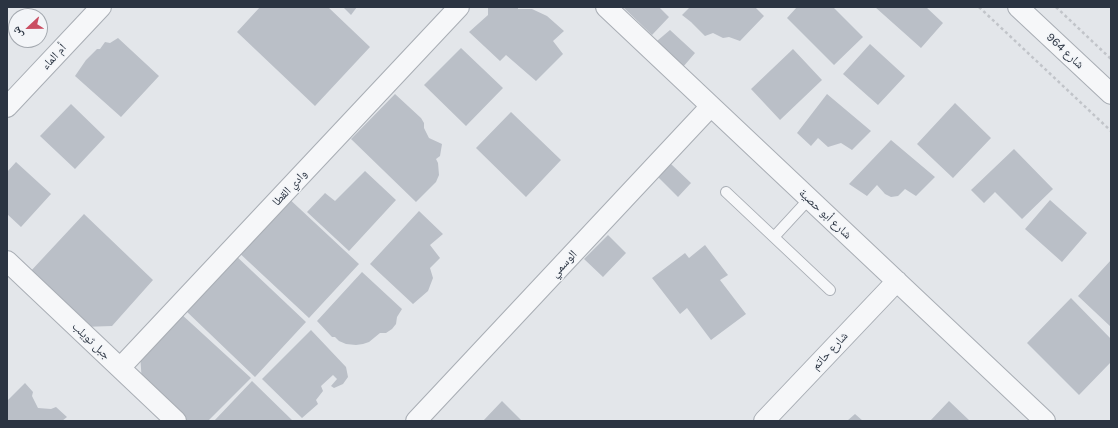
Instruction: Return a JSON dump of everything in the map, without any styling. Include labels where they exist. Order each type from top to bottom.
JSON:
[{"type":"street","name":"أم الماء","points":[[7,107],[101,7]]},
{"type":"street","name":"وادي القطا","points":[[120,368],[459,7]]},
{"type":"street","name":"شارع أبو حصية","points":[[606,7],[1045,421]]},
{"type":"street","name":"شارع 964","points":[[1018,7],[1111,94]]},
{"type":"street","name":"الوسمي","points":[[416,421],[711,106]]},
{"type":"street","name":"جبل ثويلب","points":[[7,261],[176,421]]},
{"type":"street","name":"شارع حاتم","points":[[764,421],[897,281]]},
{"type":"lane","points":[[726,192],[830,290]]},
{"type":"lane","points":[[774,237],[809,199]]},
{"type":"path","points":[[979,7],[1111,131]]},
{"type":"path","points":[[1056,7],[1111,59]]},
{"type":"building","points":[[260,7],[328,7],[370,47],[315,106],[237,32]]},
{"type":"building","points":[[343,7],[357,7],[351,15]]},
{"type":"building","points":[[488,7],[518,7],[518,9],[532,9],[547,16],[564,31],[553,41],[563,54],[536,81],[506,55],[500,61],[469,32],[488,15]]},
{"type":"building","points":[[623,7],[659,7],[669,17],[652,35]]},
{"type":"building","points":[[690,7],[755,7],[764,16],[740,41],[729,37],[723,38],[713,33],[705,36],[682,15]]},
{"type":"building","points":[[797,7],[833,7],[863,37],[834,65],[787,18]]},
{"type":"building","points":[[875,7],[926,7],[943,23],[921,48]]},
{"type":"building","points":[[670,30],[695,53],[683,67],[657,41]]},
{"type":"building","points":[[118,38],[159,76],[121,117],[75,76],[86,60],[97,49],[100,49],[105,42],[110,43]]},
{"type":"building","points":[[870,44],[905,76],[878,105],[843,74]]},
{"type":"building","points":[[461,48],[503,88],[466,126],[424,85]]},
{"type":"building","points":[[793,49],[822,80],[780,120],[751,89]]},
{"type":"building","points":[[395,94],[421,118],[429,138],[442,144],[440,156],[436,159],[438,163],[439,175],[436,182],[416,202],[351,139]]},
{"type":"building","points":[[827,94],[871,131],[852,150],[841,143],[828,147],[818,138],[811,146],[797,133]]},
{"type":"building","points":[[955,103],[991,138],[953,178],[917,144]]},
{"type":"building","points":[[71,104],[105,137],[75,169],[40,136]]},
{"type":"building","points":[[511,112],[561,160],[526,197],[476,148]]},
{"type":"building","points":[[891,140],[935,177],[916,196],[905,189],[898,196],[891,197],[885,194],[877,185],[867,196],[849,184]]},
{"type":"building","points":[[1014,149],[1053,189],[1022,219],[995,192],[984,203],[971,190]]},
{"type":"building","points":[[16,162],[51,194],[21,227],[7,214],[7,172]]},
{"type":"building","points":[[671,164],[691,183],[678,197],[658,177]]},
{"type":"building","points":[[365,171],[396,200],[349,251],[307,212],[325,193],[335,201]]},
{"type":"building","points":[[285,195],[359,264],[309,318],[235,249]]},
{"type":"building","points":[[1050,200],[1087,233],[1062,262],[1025,229]]},
{"type":"building","points":[[419,211],[443,234],[430,245],[440,258],[430,268],[433,278],[428,291],[413,304],[370,264]]},
{"type":"building","points":[[84,214],[153,280],[112,326],[82,327],[29,273]]},
{"type":"building","points":[[608,235],[626,253],[603,277],[584,259]]},
{"type":"building","points":[[705,245],[728,275],[720,280],[746,314],[711,340],[687,308],[680,314],[652,278],[685,253],[689,258]]},
{"type":"building","points":[[234,254],[306,322],[255,377],[184,309]]},
{"type":"building","points":[[1111,260],[1111,327],[1078,296]]},
{"type":"building","points":[[362,272],[402,309],[397,317],[396,324],[386,333],[380,333],[369,342],[363,344],[346,344],[339,341],[335,337],[332,337],[317,321]]},
{"type":"building","points":[[1071,298],[1111,339],[1111,362],[1079,395],[1027,343]]},
{"type":"building","points":[[180,313],[251,378],[208,421],[183,421],[142,384],[140,353]]},
{"type":"building","points":[[311,330],[346,367],[348,377],[343,384],[334,388],[331,386],[337,379],[333,375],[321,386],[323,391],[316,400],[318,404],[302,418],[262,379]]},
{"type":"building","points":[[252,381],[293,421],[214,421]]},
{"type":"building","points":[[25,383],[33,392],[32,396],[38,408],[51,409],[56,407],[67,417],[62,421],[7,421],[7,401]]},
{"type":"building","points":[[502,401],[522,421],[483,421]]},
{"type":"building","points":[[949,401],[970,421],[930,421]]},
{"type":"building","points":[[855,414],[863,421],[847,421]]}]
